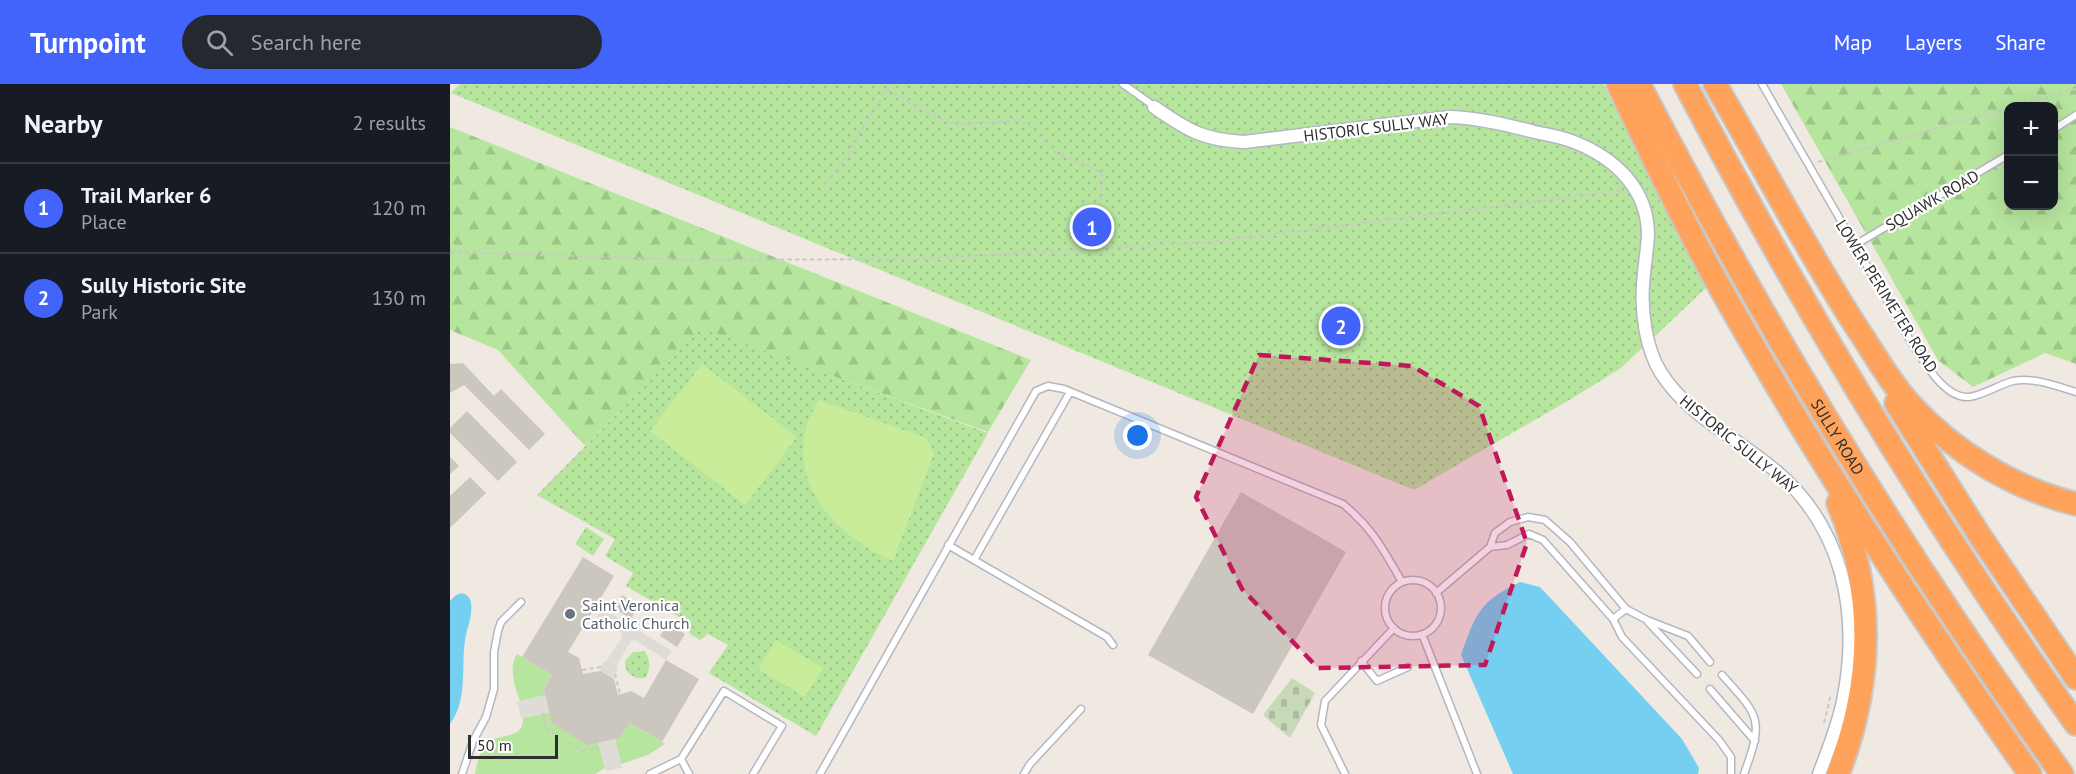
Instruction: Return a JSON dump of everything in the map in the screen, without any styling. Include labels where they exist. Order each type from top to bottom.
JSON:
[{"type":"highway","points":[[1618,84],[1707,264],[1802,426],[1913,602],[2030,774]]},
{"type":"highway","name":"SULLY ROAD","points":[[1639,84],[1725,244],[1830,424],[1934,589],[2062,774]]},
{"type":"highway","points":[[1685,84],[1762,227],[1851,380],[1951,540],[2076,724]]},
{"type":"highway","points":[[1715,84],[1840,301],[1898,390],[1938,431],[1980,463],[2014,482],[2076,504]]},
{"type":"highway","points":[[1840,301],[1862,347],[1916,436],[2076,678]]},
{"type":"highway","points":[[1802,426],[1844,518],[1855,553],[1863,593],[1865,634],[1863,680],[1856,722],[1838,774]]},
{"type":"street","name":"HISTORIC SULLY WAY","points":[[1154,107],[1196,134],[1221,141],[1244,142],[1433,119],[1468,118],[1509,125],[1573,142],[1611,161],[1636,190],[1644,207],[1648,234],[1643,303],[1648,336],[1656,363],[1690,408],[1767,464],[1802,494],[1825,529],[1842,573],[1848,627],[1846,680],[1837,724],[1819,774]]},
{"type":"lane","points":[[1123,84],[1154,107]]},
{"type":"lane","name":"LOWER PERIMETER ROAD","points":[[1762,84],[1917,350],[1927,366],[1952,393],[1972,397],[2020,380],[2047,383],[2076,392]]},
{"type":"lane","points":[[2058,126],[2076,115]]},
{"type":"lane","name":"SQUAWK ROAD","points":[[1855,245],[2006,156]]},
{"type":"lane","points":[[820,774],[1036,391],[1048,386],[1070,392],[1343,504],[1363,520],[1373,533],[1402,582]]},
{"type":"lane","points":[[974,560],[1070,392]]},
{"type":"lane","points":[[1436,593],[1490,547],[1495,533],[1510,522],[1528,517],[1545,520],[1570,542],[1626,609],[1688,636],[1710,662]]},
{"type":"lane","points":[[1490,547],[1507,545],[1529,534],[1543,540],[1613,619],[1622,637],[1719,740],[1731,757],[1731,774]]},
{"type":"lane","points":[[948,545],[1107,637],[1113,645]]},
{"type":"lane","points":[[1418,580],[1436,593],[1441,609],[1439,617],[1430,630],[1422,634],[1407,635],[1394,628],[1388,621],[1386,603],[1389,594],[1402,582],[1418,580]]},
{"type":"lane","points":[[462,774],[473,741],[486,717],[494,689],[495,652],[501,622],[520,602]]},
{"type":"lane","points":[[1613,619],[1626,609]]},
{"type":"lane","points":[[1647,620],[1697,674]]},
{"type":"lane","points":[[1346,774],[1321,725],[1325,701],[1394,628]]},
{"type":"lane","points":[[1422,634],[1477,774]]},
{"type":"lane","points":[[1361,661],[1377,681],[1408,667]]},
{"type":"lane","points":[[1722,675],[1748,704],[1756,718],[1756,742],[1744,774]]},
{"type":"lane","points":[[1710,689],[1756,742]]},
{"type":"lane","points":[[650,774],[681,759],[724,691],[782,726],[753,774]]},
{"type":"lane","points":[[1024,774],[1030,764],[1081,709]]},
{"type":"lane","points":[[681,759],[689,774]]},
{"type":"path","points":[[825,184],[848,155],[859,133],[891,84]]},
{"type":"path","points":[[888,89],[924,111],[953,124],[1016,121],[1028,124],[1057,153],[1097,170],[1104,177],[1095,221]]},
{"type":"path","points":[[2029,102],[2076,89]]},
{"type":"path","points":[[1808,165],[2004,109]]},
{"type":"path","points":[[450,252],[699,260],[931,259],[1209,242],[1636,190]]},
{"type":"path","points":[[582,670],[601,667]]},
{"type":"path","points":[[615,674],[620,694]]},
{"type":"path","points":[[1823,726],[1831,694]]},
{"type":"path","points":[[543,713],[547,729],[561,738]]},
{"type":"path","points":[[569,743],[584,751],[599,747]]},
{"type":"highlighted area","points":[[1259,355],[1412,366],[1479,406],[1527,543],[1485,665],[1318,668],[1242,589],[1196,497]]},
{"type":"green space","points":[[460,84],[1603,84],[1709,285],[1621,368],[1414,490],[451,93]]},
{"type":"green space","points":[[1781,84],[2076,84],[2076,364],[2045,353],[1973,387],[1938,360]]},
{"type":"green space","points":[[450,127],[1031,360],[988,432],[702,329],[585,446],[498,350],[450,330]]},
{"type":"green space","points":[[702,328],[988,433],[816,736],[709,673],[728,645],[708,634],[700,640],[690,634],[688,629],[691,624],[626,586],[633,573],[605,556],[615,539],[537,495]]},
{"type":"green space","points":[[702,364],[797,437],[745,505],[650,431]]},
{"type":"green space","points":[[819,400],[927,438],[934,454],[893,561],[858,542],[842,529],[816,498],[808,480],[804,460],[804,439],[806,428]]},
{"type":"green space","points":[[586,527],[604,539],[593,556],[575,544]]},
{"type":"green space","points":[[776,640],[823,668],[805,697],[758,669]]},
{"type":"green space","points":[[644,651],[649,661],[648,671],[645,678],[637,678],[630,675],[625,661],[633,652]]},
{"type":"green space","points":[[517,654],[552,675],[544,688],[546,695],[520,701],[514,684],[513,671]]},
{"type":"green space","points":[[1292,678],[1315,693],[1290,738],[1263,715]]},
{"type":"green space","points":[[550,712],[598,742],[605,768],[595,774],[475,774],[480,755],[488,742],[517,732],[523,718]]},
{"type":"green space","points":[[630,723],[665,744],[648,755],[621,764],[615,739],[620,738]]},
{"type":"shaded area","points":[[602,608],[672,651],[666,660],[635,640],[631,641],[617,665],[618,669],[613,678],[600,671],[602,664],[622,637],[622,633],[597,617]]},
{"type":"shaded area","points":[[546,695],[550,712],[521,718],[517,702]]},
{"type":"shaded area","points":[[615,739],[622,768],[606,771],[598,742]]},
{"type":"water","points":[[1520,582],[1540,587],[1682,739],[1699,768],[1698,774],[1513,774],[1461,655],[1475,619],[1481,610],[1496,596]]},
{"type":"water","points":[[462,593],[470,599],[471,612],[465,640],[462,694],[456,715],[450,724],[450,601]]},
{"type":"building","points":[[463,363],[494,396],[501,389],[545,434],[529,450],[464,385],[450,393],[450,364]]},
{"type":"building","points":[[467,411],[517,462],[498,481],[450,433],[450,428]]},
{"type":"building","points":[[450,457],[459,466],[450,474]]},
{"type":"building","points":[[470,477],[486,493],[450,528],[450,496]]},
{"type":"building","points":[[1241,492],[1346,552],[1253,714],[1148,655]]},
{"type":"building","name":"Saint Veronica Catholic Church","points":[[583,557],[614,576],[568,652],[579,658],[583,674],[600,671],[614,679],[618,695],[631,691],[644,698],[666,660],[699,679],[662,742],[630,723],[620,738],[587,745],[552,723],[544,689],[552,675],[522,657]]},
{"type":"building","points":[[622,595],[639,605],[631,619],[614,608]]},
{"type":"building","points":[[668,623],[685,634],[677,647],[660,636]]},
{"type":"place","name":"Trail Marker 6","points":[[1092,227]]},
{"type":"place","name":"Sully Historic Site","points":[[1341,326]]},
{"type":"place","name":"Saint Veronica Catholic Church","points":[[570,614]]}]
